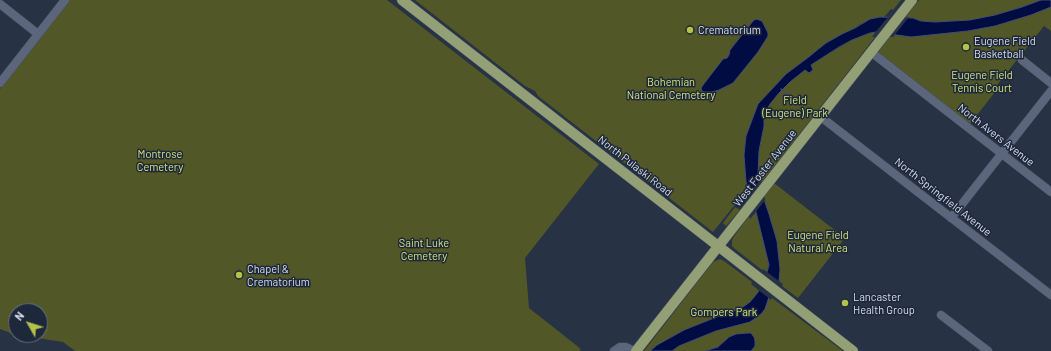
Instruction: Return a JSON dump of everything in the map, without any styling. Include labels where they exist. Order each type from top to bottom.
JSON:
[{"type":"main road","name":"North Pulaski Road","points":[[402,0],[853,351]]},
{"type":"main road","name":"West Foster Avenue","points":[[635,351],[719,247],[912,0]]},
{"type":"street","points":[[0,83],[65,0]]},
{"type":"street","points":[[0,4],[38,34]]},
{"type":"street","name":"North Avers Avenue","points":[[871,52],[1051,192]]},
{"type":"street","points":[[1022,60],[1051,83]]},
{"type":"street","points":[[951,218],[1051,91]]},
{"type":"street","name":"North Springfield Avenue","points":[[821,117],[1051,295]]},
{"type":"street","points":[[941,315],[988,351]]},
{"type":"street","points":[[614,351],[620,346],[635,351]]},
{"type":"green space","name":"Montrose Cemetery","points":[[69,0],[387,0],[599,164],[525,258],[529,308],[581,349],[579,351],[75,351],[63,342],[48,340],[48,303],[8,303],[8,332],[0,329],[0,89]]},
{"type":"green space","name":"Bohemian National Cemetery","points":[[415,0],[901,0],[893,10],[891,9],[884,17],[860,24],[826,43],[786,74],[758,104],[746,136],[744,155],[749,191],[738,205],[733,207],[713,232],[538,96],[535,91],[525,86]]},
{"type":"green space","name":"Eugene Field Tennis Court","points":[[919,0],[1051,0],[1051,31],[1044,26],[993,90],[995,92],[970,124],[879,53],[879,50],[889,37],[893,37],[908,18],[905,17]]},
{"type":"green space","name":"Field (Eugene) Park","points":[[876,32],[872,37],[875,37],[761,183],[758,175],[759,151],[764,126],[764,115],[770,104],[790,82],[805,70],[813,69],[811,65],[852,40],[863,35]]},
{"type":"green space","name":"Eugene Field Natural Area","points":[[774,183],[845,238],[798,298],[782,286],[783,284],[779,281],[780,269],[778,250],[764,196]]},
{"type":"green space","points":[[735,207],[740,210],[726,226],[723,223]]},
{"type":"green space","points":[[756,212],[769,265],[767,272],[763,269],[762,270],[732,246],[733,238],[745,221],[749,216],[750,219]]},
{"type":"green space","name":"Gompers Park","points":[[720,259],[752,282],[751,284],[771,300],[772,298],[843,351],[644,351],[713,262]]},
{"type":"shaded area","points":[[1041,0],[1051,0],[1051,7],[995,26],[968,31],[911,37],[876,32],[870,33],[839,47],[811,65],[813,70],[809,73],[805,70],[790,82],[770,104],[764,115],[764,126],[759,151],[758,175],[761,191],[777,241],[780,269],[779,281],[771,291],[765,309],[750,322],[716,331],[679,346],[672,351],[650,351],[657,345],[684,330],[740,309],[750,302],[759,291],[769,265],[756,212],[746,182],[744,155],[746,136],[758,104],[786,74],[826,43],[870,19],[880,17],[913,18],[921,21],[935,22],[970,20],[995,15]]},
{"type":"shaded area","points":[[756,19],[762,21],[768,33],[768,36],[758,52],[733,83],[712,92],[702,91],[701,88],[703,85],[723,59],[727,58],[730,50]]},
{"type":"shaded area","points":[[751,333],[754,337],[755,346],[751,351],[705,351],[718,347],[729,337],[736,334]]},
{"type":"pier","points":[[888,17],[909,17],[893,37],[874,34]]},
{"type":"pier","points":[[760,180],[765,200],[754,214],[748,195]]},
{"type":"pier","points":[[766,271],[780,282],[770,299],[757,289]]},
{"type":"waterway","points":[[781,89],[787,94]]},
{"type":"place","name":"Crematorium","points":[[690,30]]},
{"type":"place","name":"Eugene Field Basketball","points":[[966,47]]},
{"type":"place","name":"Chapel & Crematorium","points":[[239,275]]},
{"type":"place","name":"Lancaster Health Group","points":[[845,303]]},
{"type":"park label","name":"Saint Luke Cemetery","points":[[424,249]]}]
